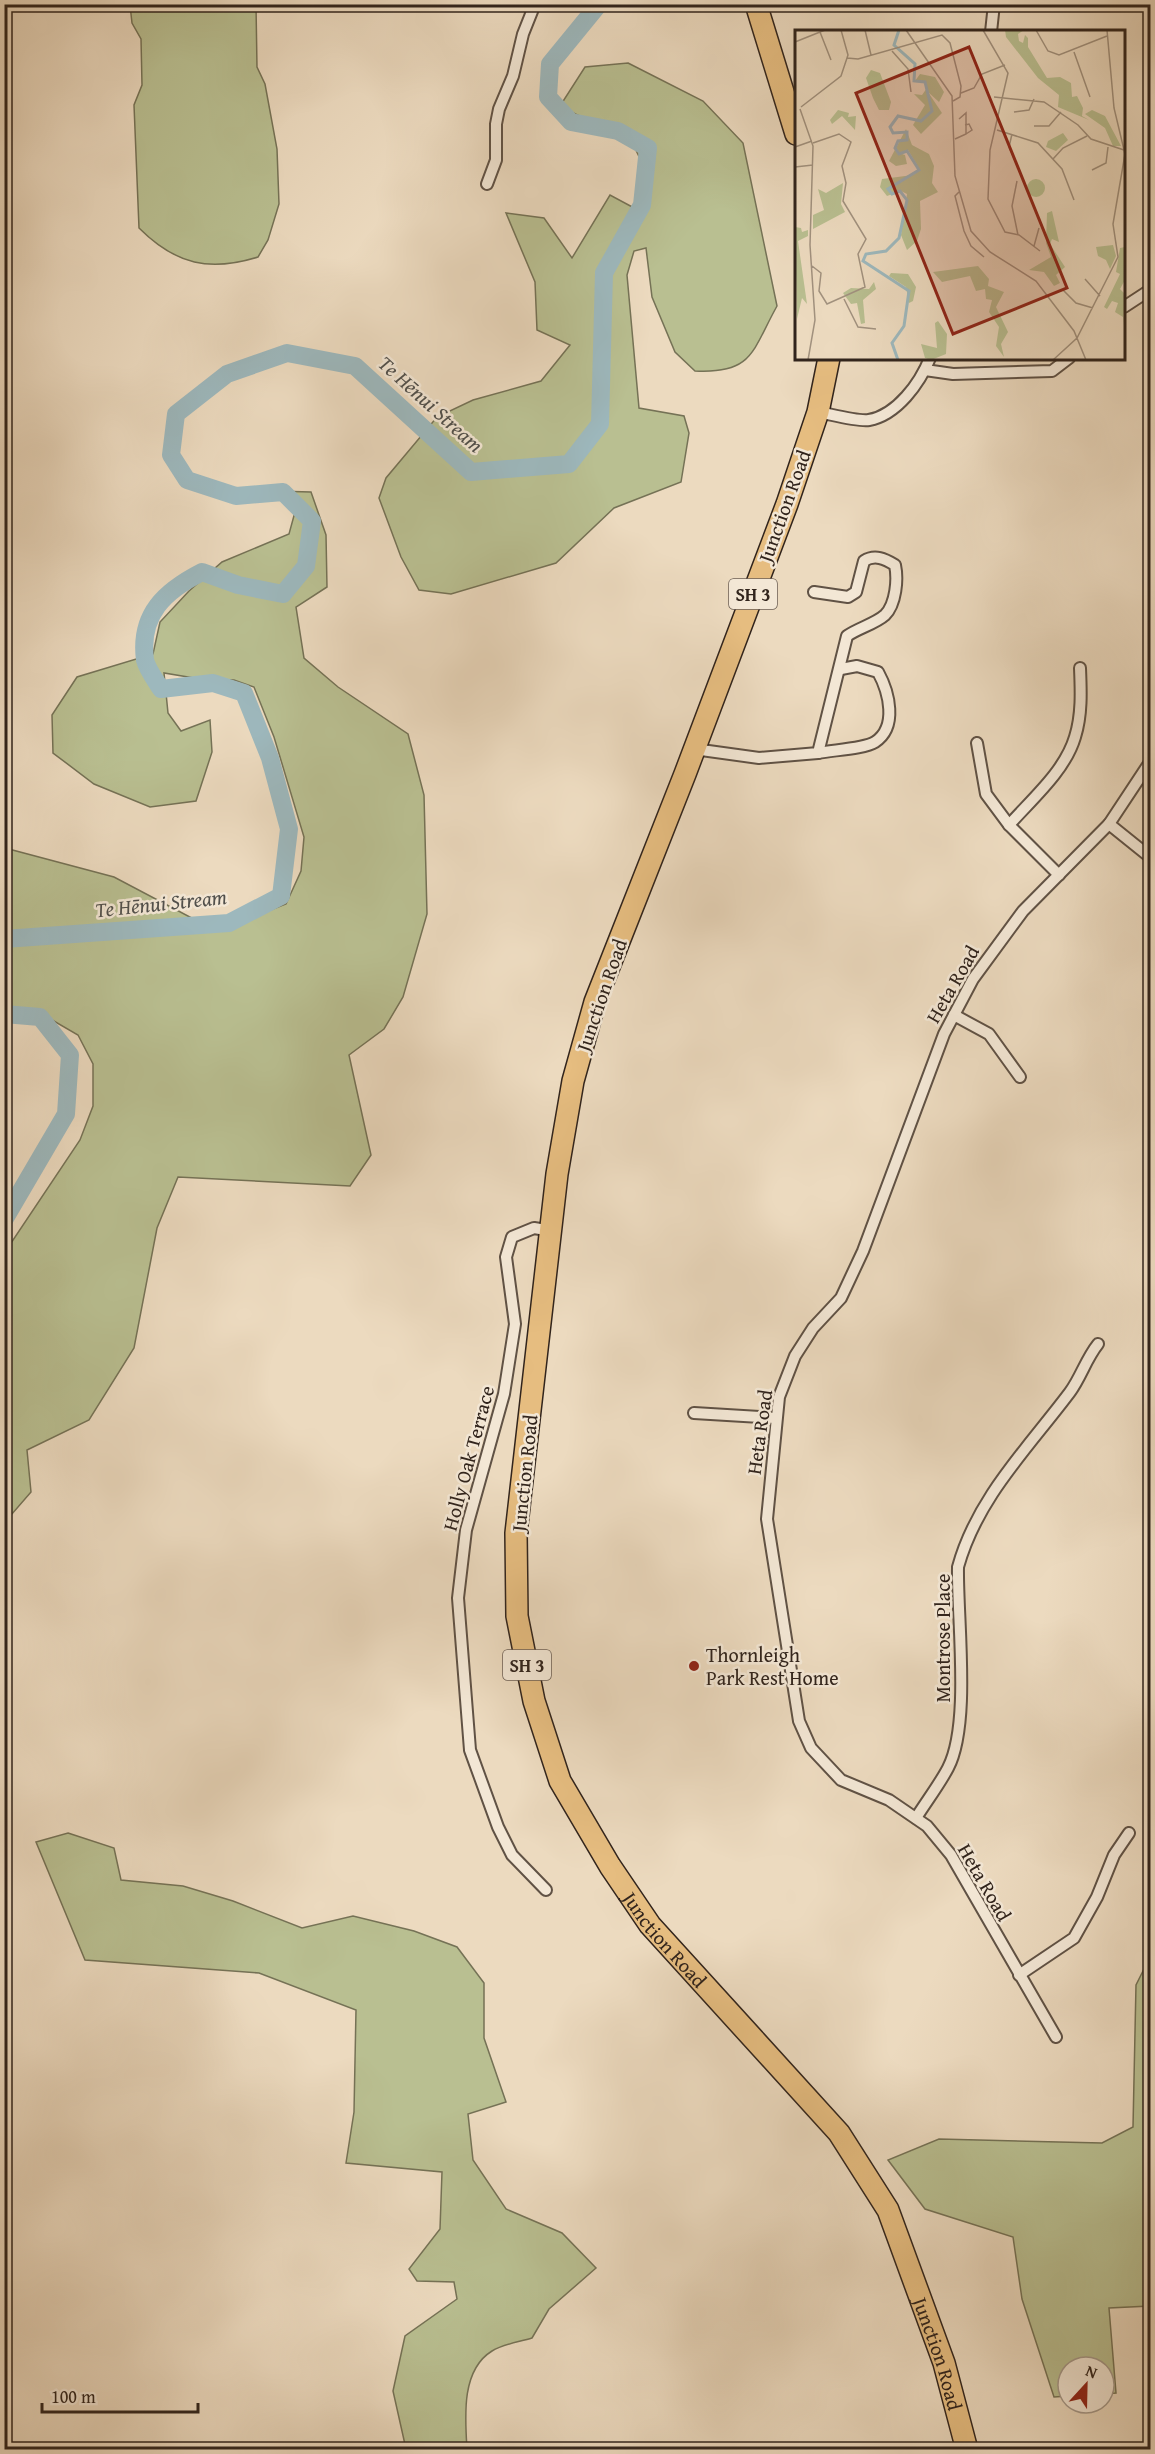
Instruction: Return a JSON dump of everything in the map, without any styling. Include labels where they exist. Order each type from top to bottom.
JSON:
[{"type":"highway","points":[[756,4],[795,131]]},
{"type":"highway","name":"SH 3","points":[[818,412],[829,360]]},
{"type":"highway","name":"Junction Road","points":[[818,412],[787,504],[595,1002],[573,1081],[557,1174],[516,1533],[517,1616],[534,1701],[560,1781],[610,1866],[650,1925],[839,2133],[888,2210],[944,2363],[967,2450]]},
{"type":"street","points":[[487,184],[496,160],[498,109],[513,76],[523,34],[535,4]]},
{"type":"street","points":[[991,30],[994,4]]},
{"type":"street","points":[[1125,306],[1150,290]]},
{"type":"street","points":[[818,412],[868,421],[898,406],[925,370],[929,360]]},
{"type":"street","points":[[925,370],[953,374],[1052,371],[1066,360]]},
{"type":"street","points":[[814,592],[848,597],[856,592],[864,561],[870,557],[895,565],[897,572],[892,604],[885,615],[848,636],[818,753]]},
{"type":"street","points":[[694,750],[759,758],[818,753],[873,743],[884,734],[890,701],[878,672],[857,666],[841,669]]},
{"type":"street","points":[[1009,825],[1064,762],[1072,746],[1081,708],[1080,668]]},
{"type":"street","points":[[977,743],[986,794],[1009,825],[1059,876]]},
{"type":"street","name":"Heta Road","points":[[1056,2037],[951,1855],[927,1826],[889,1800],[841,1780],[811,1748],[800,1721],[767,1519],[778,1397],[795,1356],[813,1328],[841,1298],[862,1251],[944,1034],[973,979],[1006,932],[1109,824],[1150,762]]},
{"type":"street","points":[[1109,824],[1150,856]]},
{"type":"street","points":[[954,1015],[990,1034],[1020,1077]]},
{"type":"street","name":"Holly Oak Terrace","points":[[546,1890],[512,1855],[498,1827],[470,1749],[458,1598],[465,1530],[504,1394],[515,1324],[507,1257],[512,1237],[534,1228],[552,1231]]},
{"type":"street","name":"Montrose Place","points":[[916,1818],[949,1766],[957,1731],[961,1708],[958,1567],[964,1546],[977,1516],[1043,1423],[1071,1390],[1089,1354],[1098,1344]]},
{"type":"street","points":[[694,1413],[776,1418]]},
{"type":"street","points":[[1019,1976],[1074,1938],[1097,1897],[1114,1855],[1129,1833]]},
{"type":"green space","points":[[130,5],[256,5],[257,67],[265,84],[277,149],[279,204],[268,240],[258,257],[224,264],[194,262],[166,250],[139,228],[134,105],[142,85],[141,39],[132,23]]},
{"type":"green space","points":[[628,63],[703,101],[743,143],[777,306],[755,347],[740,364],[714,371],[695,371],[675,352],[652,297],[646,248],[634,251],[627,275],[639,408],[684,416],[689,433],[681,482],[614,508],[556,563],[451,594],[419,590],[401,557],[379,498],[386,478],[437,417],[473,400],[541,381],[570,345],[537,330],[535,282],[506,213],[544,218],[572,258],[610,195],[636,209],[643,165],[633,144],[560,106],[585,67]]},
{"type":"green space","points":[[273,491],[311,492],[326,535],[327,587],[296,607],[304,658],[338,687],[408,734],[424,795],[427,914],[403,997],[384,1029],[349,1055],[371,1155],[350,1186],[178,1177],[157,1228],[134,1348],[89,1420],[27,1450],[31,1492],[12,1514],[5,1517],[5,1252],[80,1140],[93,1106],[93,1064],[78,1035],[47,1017],[5,1012],[5,848],[114,877],[203,924],[250,918],[286,904],[301,871],[304,837],[274,737],[254,687],[234,680],[200,679],[164,673],[168,713],[181,731],[210,720],[212,752],[196,801],[150,807],[94,784],[53,753],[52,715],[77,677],[153,654],[160,622],[189,591],[222,562],[289,534],[295,512]]},
{"type":"green space","points":[[68,1833],[114,1848],[121,1880],[183,1886],[233,1901],[302,1928],[353,1916],[414,1931],[457,1947],[484,1983],[484,2038],[506,2102],[468,2114],[473,2160],[506,2209],[562,2233],[596,2268],[549,2309],[532,2338],[501,2347],[482,2359],[470,2382],[467,2395],[467,2449],[406,2449],[393,2391],[405,2336],[457,2299],[454,2282],[417,2281],[409,2269],[440,2229],[442,2172],[346,2163],[354,2112],[356,2010],[259,1973],[85,1960],[36,1842]]},
{"type":"green space","points":[[1150,1957],[1150,2306],[1109,2308],[1113,2355],[1056,2355],[1056,2397],[1054,2397],[1022,2299],[1013,2237],[925,2209],[888,2160],[939,2139],[1102,2143],[1133,2127],[1136,1985]]},
{"type":"waterway","name":"Te Hēnui Stream","points":[[4,939],[229,923],[281,896],[289,829],[270,758],[244,693],[213,683],[161,689],[146,664],[144,644],[146,630],[157,606],[177,587],[202,572],[238,585],[283,594],[306,566],[312,521],[283,492],[236,496],[187,480],[171,455],[176,414],[227,374],[287,353],[355,366],[471,472],[569,464],[600,424],[604,273],[642,205],[648,148],[618,131],[571,122],[548,97],[550,64],[599,4]]},
{"type":"waterway","name":"Te Hēnui Stream","points":[[4,1014],[40,1017],[70,1055],[66,1114],[4,1220]]},
{"type":"place","name":"Thornleigh Park Rest Home","points":[[694,1666]]}]
